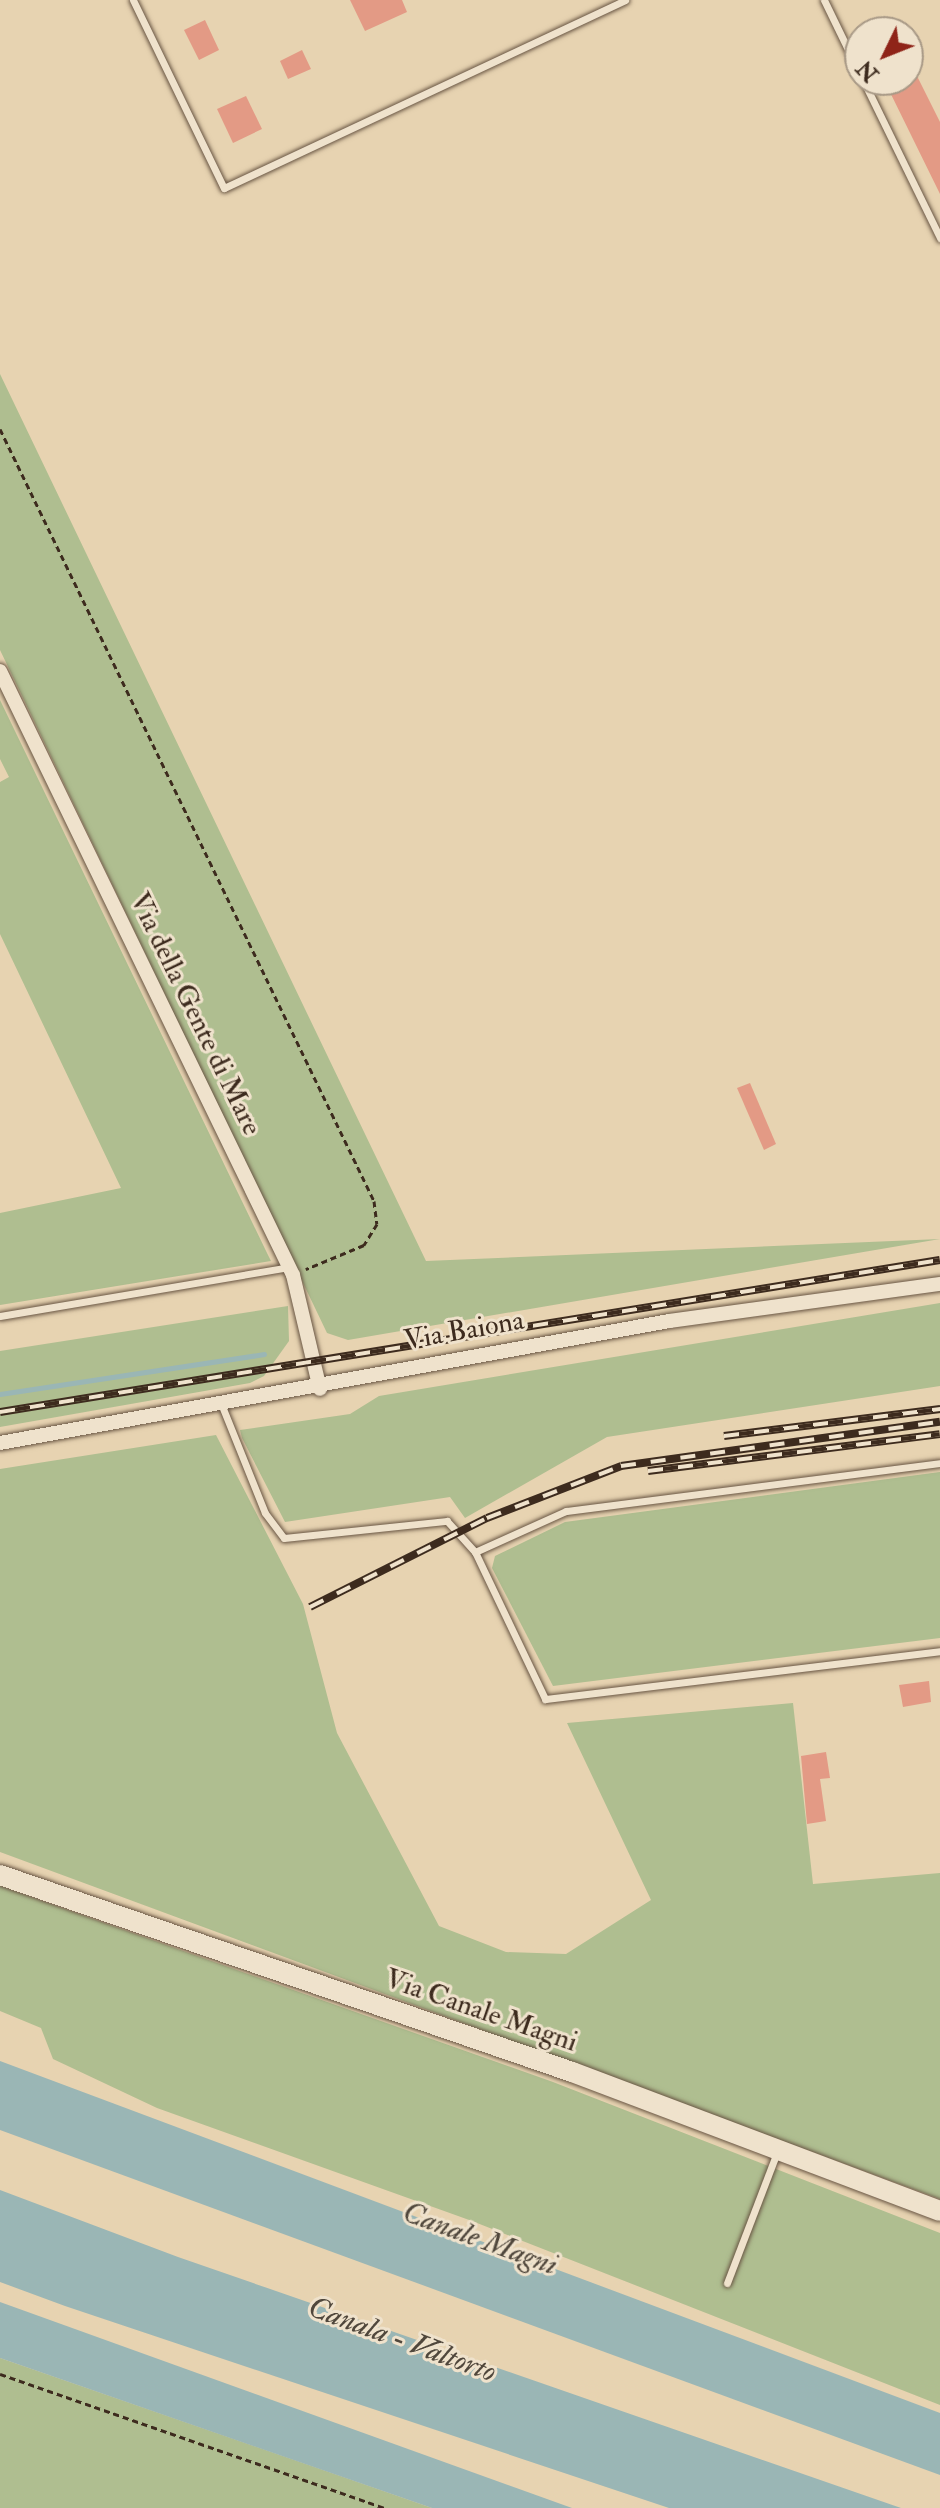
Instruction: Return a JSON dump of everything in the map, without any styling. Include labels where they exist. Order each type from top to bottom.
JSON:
[{"type":"main road","name":"Via Canale Magni","points":[[0,1875],[778,2150],[940,2211]]},
{"type":"street","name":"Via della Gente di Mare","points":[[0,671],[291,1271],[320,1389]]},
{"type":"street","name":"Via Baiona","points":[[0,1443],[320,1389],[363,1375],[654,1324],[940,1284]]},
{"type":"lane","points":[[133,0],[224,188],[625,0]]},
{"type":"lane","points":[[824,0],[844,41]]},
{"type":"lane","points":[[871,96],[940,238]]},
{"type":"lane","points":[[0,1316],[291,1271]]},
{"type":"lane","points":[[222,1406],[265,1513],[284,1538],[447,1521],[475,1552],[545,1699],[940,1651]]},
{"type":"lane","points":[[475,1552],[566,1511],[940,1463]]},
{"type":"lane","points":[[727,2283],[778,2150]]},
{"type":"path","points":[[0,429],[374,1201],[377,1224],[364,1245],[291,1271]]},
{"type":"path","points":[[0,2374],[384,2508]]},
{"type":"green space","points":[[0,374],[426,1261],[940,1239],[348,1340],[327,1333],[0,650]]},
{"type":"green space","points":[[0,700],[271,1261],[0,1305],[0,1213],[121,1188],[0,934],[0,782],[9,777],[0,759]]},
{"type":"green space","points":[[940,1303],[940,1386],[607,1437],[465,1518],[450,1497],[285,1522],[240,1430],[350,1414],[379,1396]]},
{"type":"green space","points":[[288,1306],[289,1341],[264,1376],[250,1383],[0,1427],[0,1351]]},
{"type":"green space","points":[[216,1435],[303,1604],[337,1733],[439,1926],[506,1952],[566,1954],[651,1900],[567,1723],[793,1703],[813,1884],[940,1873],[940,2199],[0,1852],[0,1469]]},
{"type":"green space","points":[[940,1472],[940,1638],[553,1686],[492,1568],[495,1556],[565,1522]]},
{"type":"green space","points":[[0,1886],[553,2082],[940,2233],[940,2405],[472,2221],[157,2108],[53,2059],[41,2028],[0,2011]]},
{"type":"green space","points":[[0,2358],[346,2478],[432,2508],[0,2508]]},
{"type":"water","points":[[0,2061],[940,2413],[940,2475],[0,2130]]},
{"type":"water","name":"Canala - Valtorto","points":[[0,2190],[178,2257],[901,2508],[669,2508],[65,2306],[0,2282]]},
{"type":"water","points":[[0,2302],[572,2508],[432,2508],[0,2358]]},
{"type":"building","points":[[350,0],[402,0],[407,12],[365,31]]},
{"type":"building","points":[[205,20],[219,50],[199,60],[184,30]]},
{"type":"building","points":[[302,50],[311,69],[288,79],[280,61]]},
{"type":"building","points":[[924,90],[940,122],[940,194],[892,96],[924,96]]},
{"type":"building","points":[[246,96],[262,129],[233,143],[217,109]]},
{"type":"building","points":[[750,1083],[776,1144],[764,1150],[737,1088]]},
{"type":"building","points":[[929,1681],[931,1702],[903,1707],[899,1685]]},
{"type":"building","points":[[826,1752],[830,1778],[820,1779],[826,1821],[807,1824],[801,1756]]},
{"type":"waterway","points":[[0,1394],[264,1354]]},
{"type":"railway","points":[[0,1412],[940,1260]]},
{"type":"railway","points":[[724,1436],[940,1409]]},
{"type":"railway","points":[[310,1607],[487,1518],[621,1466],[940,1422]]},
{"type":"railway","points":[[648,1471],[940,1434]]},
{"type":"water label","name":"Canale Magni","points":[[480,2239]]}]
